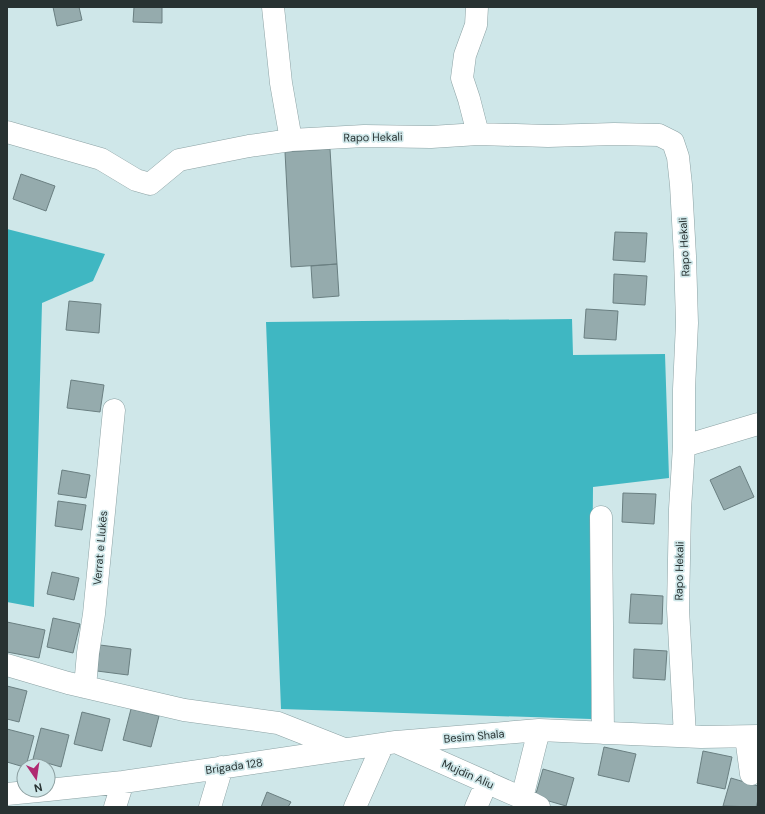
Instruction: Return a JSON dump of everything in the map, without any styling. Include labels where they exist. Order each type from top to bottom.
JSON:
[{"type":"street","points":[[273,7],[281,83],[291,140]]},
{"type":"street","points":[[477,7],[476,25],[465,56],[462,78],[478,134]]},
{"type":"street","name":"Rapo Hekali","points":[[7,132],[101,160],[136,180],[150,184],[179,160],[248,146],[291,140],[364,136],[431,137],[478,134],[659,135],[673,142],[678,157],[685,256],[687,323],[678,610],[686,736]]},
{"type":"street","name":"Verrat e Llukës","points":[[84,686],[94,614],[114,410]]},
{"type":"street","points":[[684,446],[758,424]]},
{"type":"street","points":[[600,517],[603,733]]},
{"type":"street","points":[[7,666],[184,710],[278,723],[345,750]]},
{"type":"street","points":[[530,803],[539,730]]},
{"type":"street","name":"Besim Shala","points":[[345,750],[390,743],[539,730],[752,737]]},
{"type":"street","points":[[751,774],[752,737]]},
{"type":"street","points":[[355,807],[390,743]]},
{"type":"street","name":"Mujdin Aliu","points":[[390,743],[487,782],[530,803]]},
{"type":"street","name":"Brigada 128","points":[[56,789],[123,782],[345,750]]},
{"type":"street","points":[[210,807],[222,767]]},
{"type":"street","points":[[115,807],[123,782]]},
{"type":"street","points":[[476,807],[487,782]]},
{"type":"shaded area","points":[[7,229],[105,254],[93,281],[42,303],[34,607],[7,602]]},
{"type":"shaded area","points":[[572,319],[573,355],[665,354],[669,478],[593,487],[591,719],[281,709],[266,322]]},
{"type":"building","points":[[53,7],[79,7],[82,20],[57,26]]},
{"type":"building","points":[[134,7],[162,7],[162,23],[133,22]]},
{"type":"building","points":[[330,149],[337,264],[291,267],[285,152]]},
{"type":"building","points":[[21,174],[55,186],[46,211],[13,199]]},
{"type":"building","points":[[615,232],[647,233],[645,262],[613,260]]},
{"type":"building","points":[[337,264],[339,296],[313,298],[311,266]]},
{"type":"building","points":[[614,274],[647,276],[645,305],[613,303]]},
{"type":"building","points":[[69,301],[101,304],[99,333],[66,330]]},
{"type":"building","points":[[586,309],[618,311],[616,340],[584,338]]},
{"type":"building","points":[[71,380],[104,385],[100,412],[67,408]]},
{"type":"building","points":[[740,466],[754,497],[724,510],[710,480]]},
{"type":"building","points":[[62,470],[90,475],[86,498],[58,494]]},
{"type":"building","points":[[623,493],[656,494],[654,524],[622,522]]},
{"type":"building","points":[[58,501],[86,505],[82,530],[55,526]]},
{"type":"building","points":[[52,572],[79,578],[74,600],[47,594]]},
{"type":"building","points":[[631,594],[663,596],[662,624],[629,623]]},
{"type":"building","points":[[53,618],[80,624],[73,653],[47,647]]},
{"type":"building","points":[[7,622],[45,630],[39,658],[7,652]]},
{"type":"building","points":[[100,645],[131,649],[128,675],[97,671]]},
{"type":"building","points":[[634,649],[667,651],[665,680],[633,678]]},
{"type":"building","points":[[7,686],[27,691],[19,722],[7,719]]},
{"type":"building","points":[[131,709],[159,716],[151,747],[123,740]]},
{"type":"building","points":[[82,712],[110,719],[102,751],[74,744]]},
{"type":"building","points":[[41,728],[69,735],[61,767],[56,766],[56,758],[33,758]]},
{"type":"building","points":[[7,729],[34,736],[28,758],[16,758],[16,765],[7,762]]},
{"type":"building","points":[[604,747],[636,754],[629,782],[598,775]]},
{"type":"building","points":[[703,751],[732,757],[725,789],[697,783]]},
{"type":"building","points":[[543,769],[574,778],[566,806],[535,797]]},
{"type":"building","points":[[731,778],[758,786],[758,800],[756,807],[723,806]]},
{"type":"building","points":[[267,792],[291,802],[288,807],[261,807]]}]
